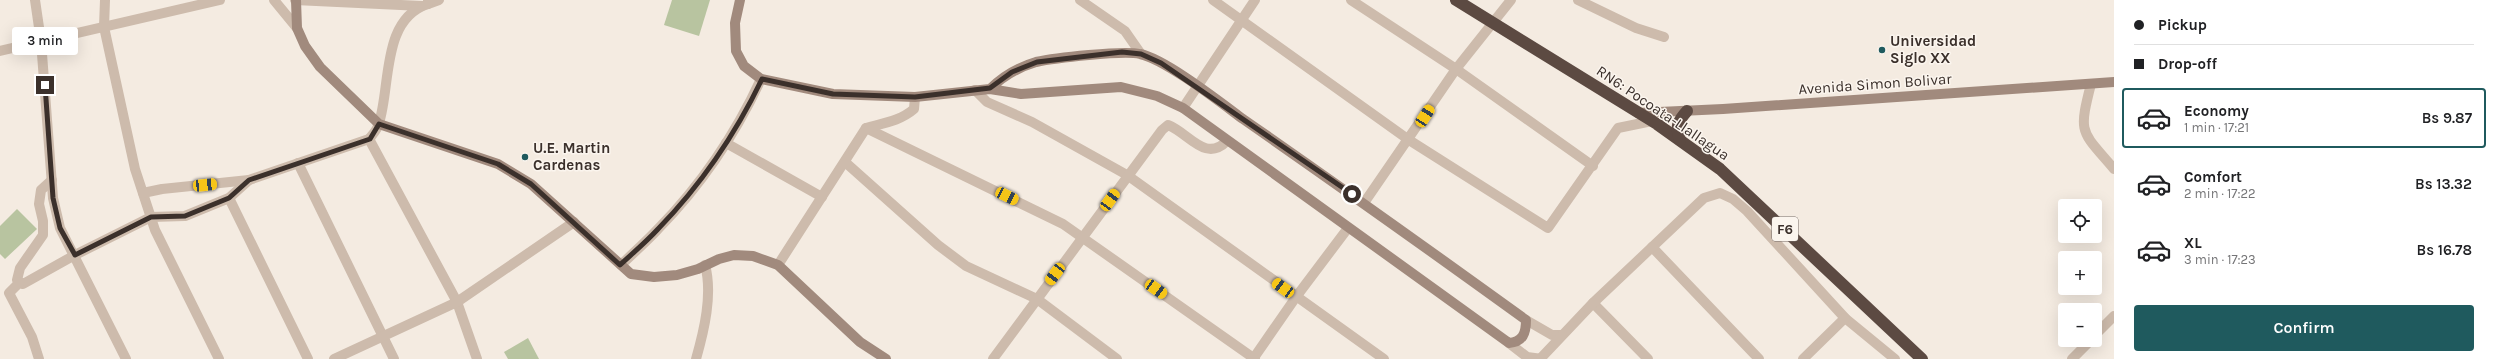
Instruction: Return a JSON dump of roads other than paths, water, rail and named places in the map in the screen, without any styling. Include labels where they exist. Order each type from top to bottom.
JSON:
[{"type":"highway","name":"RN6: Pocoata-Llallagua","points":[[1456,0],[1652,121],[1720,169],[1922,359]]},
{"type":"highway","points":[[1680,140],[1677,131],[1678,122],[1687,111]]},
{"type":"street","points":[[35,0],[41,41],[53,198],[60,228],[75,255],[126,359]]},
{"type":"street","points":[[105,0],[104,27],[135,169],[155,230],[219,359]]},
{"type":"street","points":[[0,51],[220,0]]},
{"type":"street","points":[[274,0],[298,28]]},
{"type":"street","points":[[439,0],[426,3],[295,0],[298,28],[305,46],[320,67],[379,124],[498,164],[531,184],[631,274],[654,277],[677,274],[705,265],[719,258],[734,255],[753,256],[778,265],[860,342],[886,359]]},
{"type":"street","points":[[740,0],[735,23],[736,52],[744,66],[762,79],[833,94],[915,97],[990,88],[1021,94],[1121,87],[1157,96],[1183,108],[1509,343],[1526,358],[1541,358],[1593,303],[1704,198],[1720,193],[1733,200],[1747,211],[1845,318],[1895,359]]},
{"type":"street","points":[[1080,0],[1125,31],[1141,54]]},
{"type":"street","points":[[1213,0],[1409,140],[1548,228],[1593,166],[1618,128],[1652,121]]},
{"type":"street","points":[[1183,108],[1255,0]]},
{"type":"street","points":[[1351,0],[1456,69],[1593,166]]},
{"type":"street","points":[[1364,203],[1409,140],[1456,69],[1511,0]]},
{"type":"street","points":[[1578,0],[1636,28],[1664,37]]},
{"type":"street","points":[[143,194],[162,189],[249,180],[370,139],[379,124],[396,34],[409,16],[426,3]]},
{"type":"street","points":[[990,88],[1012,72],[1037,62],[1122,52],[1141,54],[1161,63],[1198,87],[1364,203],[1526,320],[1552,335],[1562,335]]},
{"type":"street","points":[[620,265],[658,230],[683,200],[726,143],[762,79]]},
{"type":"street","name":"Avenida Simon Bolivar","points":[[1638,113],[2114,82]]},
{"type":"street","points":[[2091,84],[2082,119],[2085,136],[2114,169]]},
{"type":"street","points":[[975,90],[986,102],[1032,122],[1127,175],[1384,359]]},
{"type":"street","points":[[778,265],[866,128],[891,122],[909,113],[914,109],[915,97]]},
{"type":"street","points":[[993,359],[1127,175],[1168,125],[1176,128],[1203,148],[1212,150],[1220,148],[1227,141]]},
{"type":"street","points":[[866,128],[1063,224],[1254,359],[1296,297],[1348,228]]},
{"type":"street","points":[[370,139],[386,173],[457,302],[477,359]]},
{"type":"street","points":[[726,143],[822,198]]},
{"type":"street","points":[[845,162],[938,245],[966,266],[1037,299],[1117,359]]},
{"type":"street","points":[[298,163],[382,338],[394,359]]},
{"type":"street","points":[[52,180],[41,190],[39,204],[43,221],[43,235],[20,268],[17,280],[23,284],[32,281],[75,255],[151,217],[185,216],[229,198],[249,180]]},
{"type":"street","points":[[229,198],[308,359]]},
{"type":"street","points":[[334,359],[457,302],[574,222]]},
{"type":"street","points":[[1652,247],[1759,359]]},
{"type":"street","points":[[696,359],[704,331],[708,276],[705,265]]},
{"type":"street","points":[[20,282],[9,293],[32,337],[38,359]]},
{"type":"street","points":[[1593,303],[1648,359]]},
{"type":"street","points":[[2102,328],[2114,316]]},
{"type":"street","points":[[1803,359],[1845,318]]},
{"type":"street","points":[[1509,343],[1517,343],[1524,336],[1526,330],[1526,320]]},
{"type":"street","points":[[2072,359],[2084,347]]},
{"type":"place","name":"Universidad Siglo XX","points":[[1882,50]]},
{"type":"place","name":"U.E. Martin Cardenas","points":[[525,157]]}]
